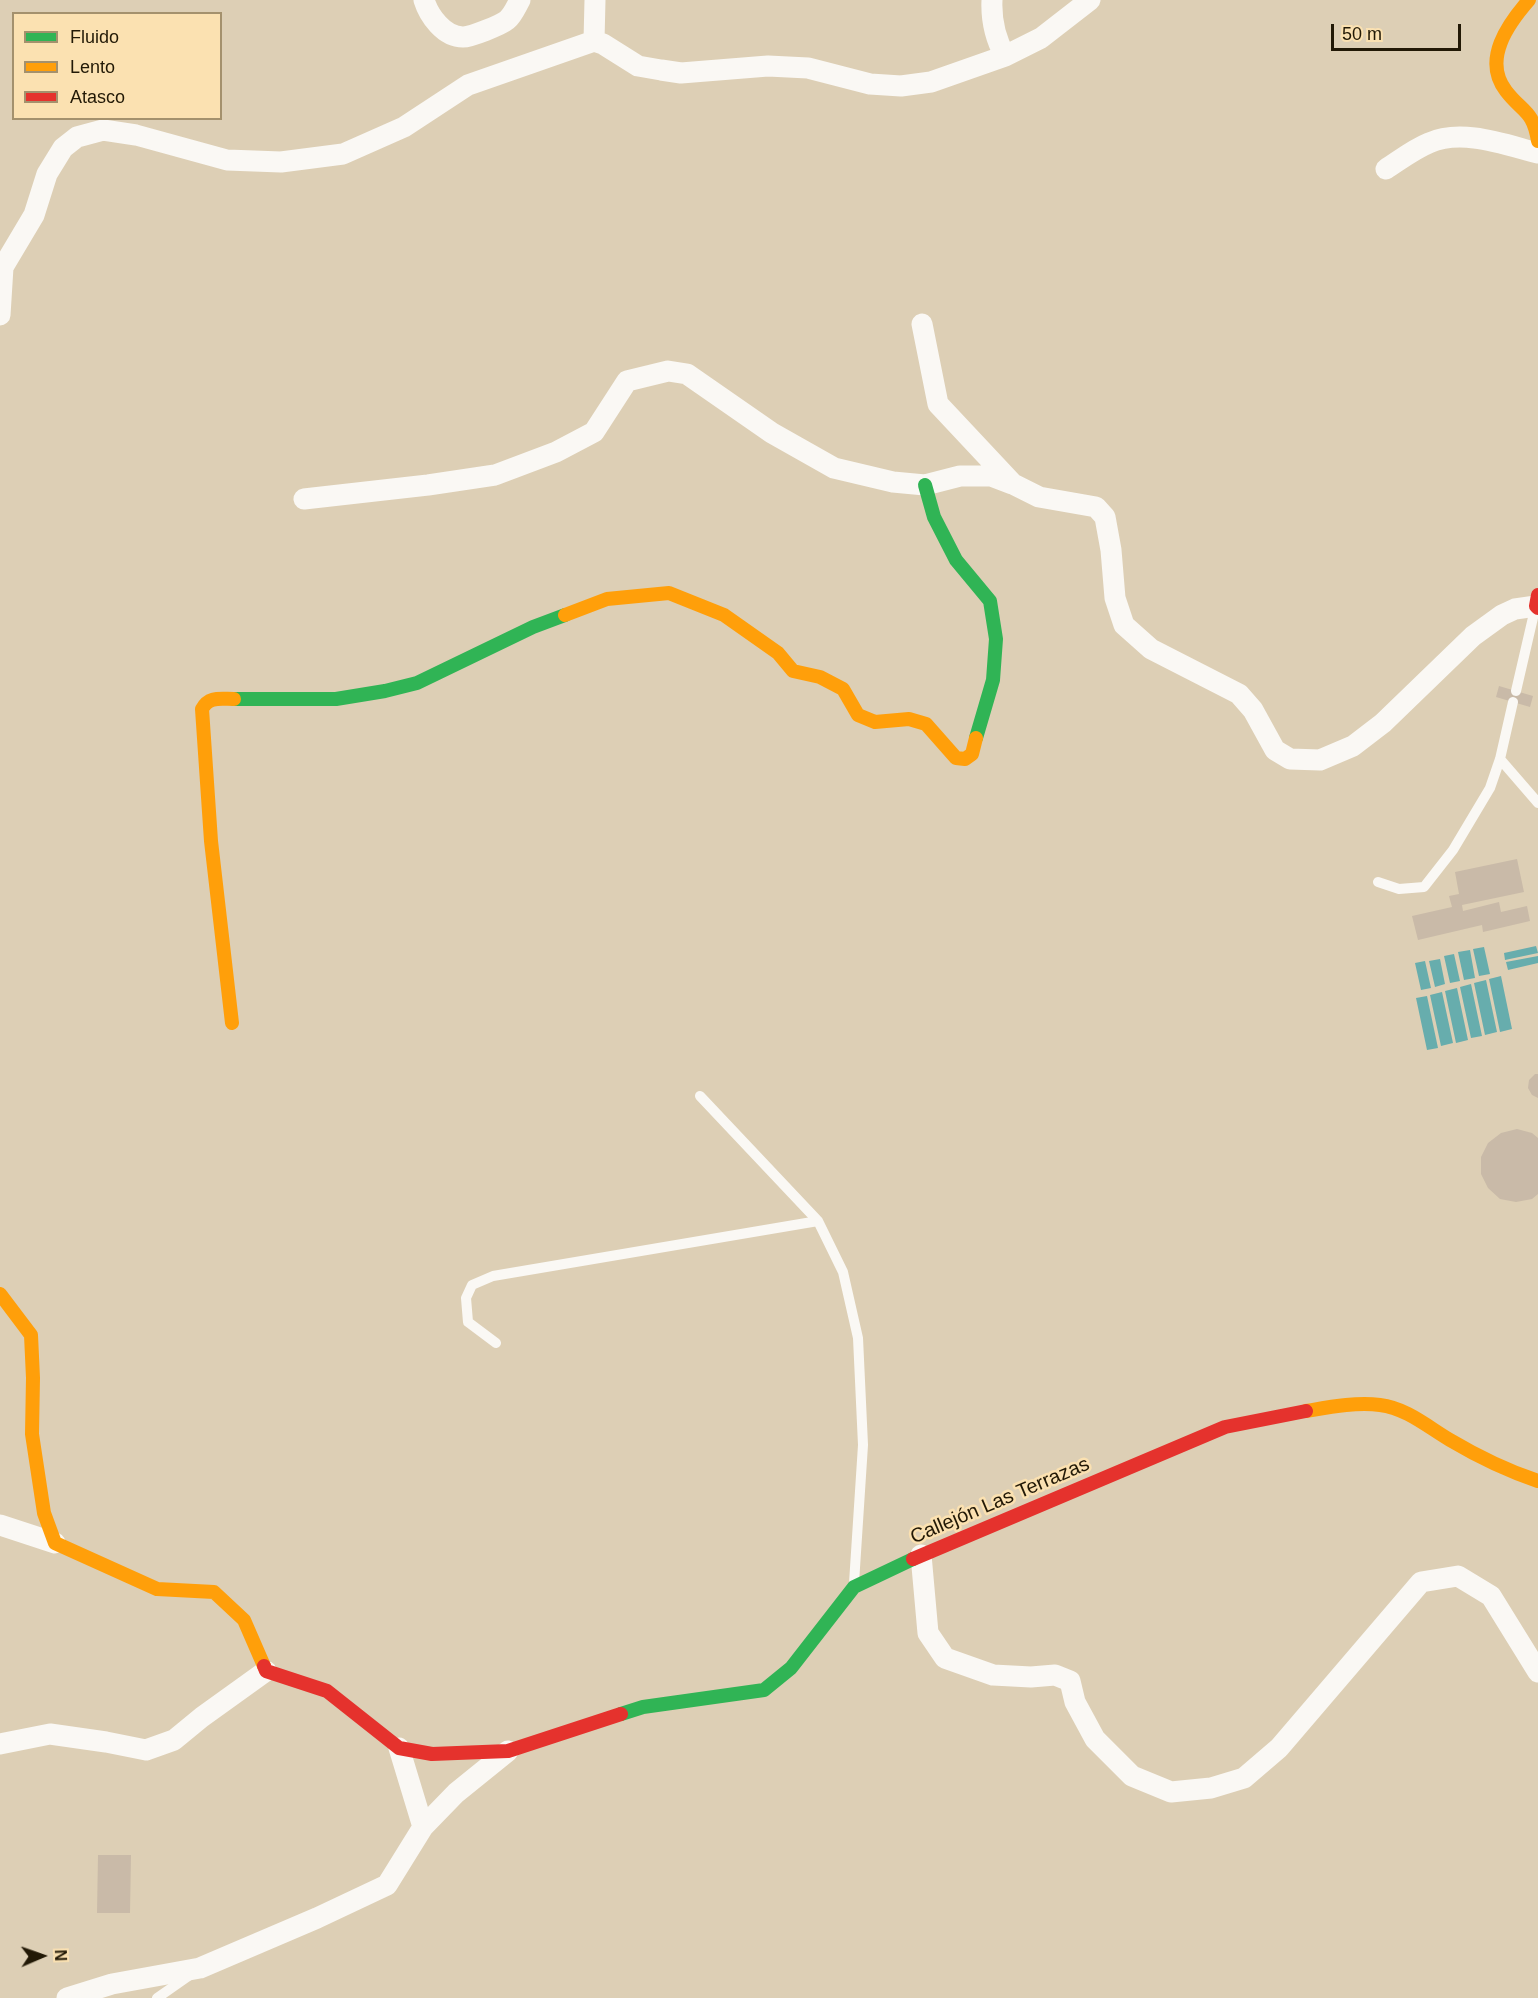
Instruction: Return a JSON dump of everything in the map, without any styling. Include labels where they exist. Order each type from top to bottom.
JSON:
[{"type":"street","points":[[424,0],[435,23],[463,37],[506,21],[520,0]]},
{"type":"street","points":[[594,41],[595,0]]},
{"type":"street","points":[[992,0],[992,16],[997,42],[1005,56]]},
{"type":"street","points":[[0,315],[3,267],[34,215],[47,174],[63,148],[78,137],[103,130],[136,135],[227,160],[281,162],[343,154],[404,127],[468,85],[594,41],[603,44],[638,66],[681,73],[768,66],[808,68],[870,84],[901,86],[931,82],[1005,56],[1041,38],[1090,0]]},
{"type":"street","points":[[1529,0],[1498,45],[1495,62],[1502,86],[1533,122],[1538,141]]},
{"type":"street","points":[[1386,169],[1431,142],[1459,137],[1479,138],[1538,153]]},
{"type":"street","points":[[921,324],[938,404],[1013,484]]},
{"type":"street","points":[[304,499],[495,475],[556,452],[594,432],[627,381],[668,370],[687,374],[772,433],[834,468],[893,482],[925,485],[960,476],[992,476],[1039,497],[1096,507],[1106,517],[1115,598],[1124,625],[1151,649],[1239,694],[1253,710],[1275,750],[1290,759],[1320,760],[1353,746],[1383,723],[1473,636],[1502,615],[1537,603]]},
{"type":"street","points":[[232,1023],[211,841],[202,709],[210,699],[336,699],[385,691],[417,683],[533,627],[607,599],[669,593],[724,615],[777,653],[793,671],[820,677],[843,689],[858,715],[875,722],[909,719],[926,724],[956,758],[964,759],[972,754],[993,680],[996,639],[990,601],[956,560],[934,517],[925,485]]},
{"type":"street","points":[[0,1294],[31,1335],[32,1434],[44,1513],[55,1544]]},
{"type":"street","name":"Callejón Las Terrazas","points":[[399,1748],[432,1754],[508,1751],[643,1707],[764,1690],[791,1668],[854,1587],[921,1555],[1226,1427],[1291,1413],[1340,1406],[1381,1405],[1409,1414],[1452,1441],[1517,1474],[1538,1481]]},
{"type":"street","points":[[0,1525],[55,1544],[157,1588],[214,1592],[244,1620],[266,1671],[327,1691],[399,1748],[423,1827]]},
{"type":"street","points":[[921,1555],[928,1633],[945,1658],[993,1675],[1031,1677],[1055,1675],[1070,1682],[1075,1702],[1095,1739],[1132,1776],[1172,1792],[1211,1788],[1244,1778],[1279,1748],[1421,1582],[1458,1576],[1491,1596],[1538,1672]]},
{"type":"street","points":[[0,1744],[50,1734],[146,1750],[174,1740],[266,1671]]},
{"type":"street","points":[[67,1998],[112,1984],[200,1968],[387,1885],[423,1827],[456,1793],[508,1751]]},
{"type":"lane","points":[[1378,882],[1399,889],[1424,887],[1453,850],[1490,788],[1500,759],[1537,603]]},
{"type":"lane","points":[[1500,759],[1538,803]]},
{"type":"lane","points":[[700,1096],[818,1221],[843,1272],[858,1338],[863,1445],[854,1587]]},
{"type":"lane","points":[[496,1343],[468,1322],[466,1298],[472,1285],[493,1276],[818,1221]]},
{"type":"lane","points":[[158,1998],[200,1968]]},
{"type":"water","points":[[1536,946],[1538,953],[1505,960],[1504,953]]},
{"type":"water","points":[[1484,947],[1490,974],[1479,976],[1473,949]]},
{"type":"water","points":[[1470,950],[1475,978],[1464,980],[1458,952]]},
{"type":"water","points":[[1454,954],[1460,981],[1450,983],[1444,956]]},
{"type":"water","points":[[1538,956],[1538,963],[1508,970],[1506,962]]},
{"type":"water","points":[[1440,959],[1445,984],[1435,987],[1429,961]]},
{"type":"water","points":[[1425,961],[1431,988],[1421,990],[1415,963]]},
{"type":"water","points":[[1501,976],[1512,1029],[1500,1032],[1489,979]]},
{"type":"water","points":[[1486,980],[1497,1032],[1485,1035],[1474,983]]},
{"type":"water","points":[[1471,984],[1482,1036],[1471,1038],[1460,987]]},
{"type":"water","points":[[1457,988],[1468,1040],[1456,1043],[1445,991]]},
{"type":"water","points":[[1442,992],[1453,1043],[1441,1046],[1430,995]]},
{"type":"water","points":[[1427,996],[1438,1048],[1427,1050],[1416,998]]},
{"type":"building","points":[[1499,686],[1533,696],[1530,707],[1496,697]]},
{"type":"building","points":[[1517,859],[1524,892],[1462,905],[1463,911],[1499,902],[1501,912],[1527,906],[1530,921],[1483,932],[1482,925],[1418,940],[1412,916],[1452,907],[1449,896],[1459,894],[1455,872]]},
{"type":"building","points":[[1538,1074],[1538,1098],[1532,1095],[1528,1088],[1529,1080]]},
{"type":"building","points":[[1517,1129],[1532,1133],[1538,1138],[1538,1194],[1532,1199],[1516,1202],[1500,1199],[1488,1188],[1481,1174],[1481,1157],[1488,1143],[1501,1133]]},
{"type":"building","points":[[98,1855],[131,1855],[130,1913],[97,1913]]},
{"type":"traffic: fast","points":[[925,485],[934,517],[956,560],[990,601],[996,639],[993,680],[976,738]]},
{"type":"traffic: fast","points":[[234,699],[336,699],[417,683],[533,627],[565,615]]},
{"type":"traffic: fast","points":[[621,1714],[643,1707],[764,1690],[791,1668],[854,1587],[913,1559]]},
{"type":"traffic: slow","points":[[1529,0],[1506,31],[1497,55],[1497,67],[1499,79],[1506,91],[1530,117],[1538,141]]},
{"type":"traffic: slow","points":[[565,615],[607,599],[669,593],[724,615],[778,653],[793,671],[820,677],[843,689],[858,715],[875,722],[909,719],[926,724],[956,758],[965,759],[972,754],[976,738]]},
{"type":"traffic: slow","points":[[232,1023],[211,841],[202,709],[212,700],[234,699]]},
{"type":"traffic: slow","points":[[0,1294],[31,1335],[32,1434],[44,1513],[55,1543],[157,1589],[214,1592],[244,1620],[264,1666]]},
{"type":"traffic: slow","points":[[1306,1411],[1371,1404],[1390,1407],[1408,1414],[1482,1457],[1538,1481]]},
{"type":"traffic: jam","points":[[1538,595],[1536,606],[1538,608]]},
{"type":"traffic: jam","points":[[913,1559],[1225,1427],[1306,1411]]},
{"type":"traffic: jam","points":[[264,1666],[266,1671],[327,1691],[399,1748],[432,1754],[508,1751],[621,1714]]}]
